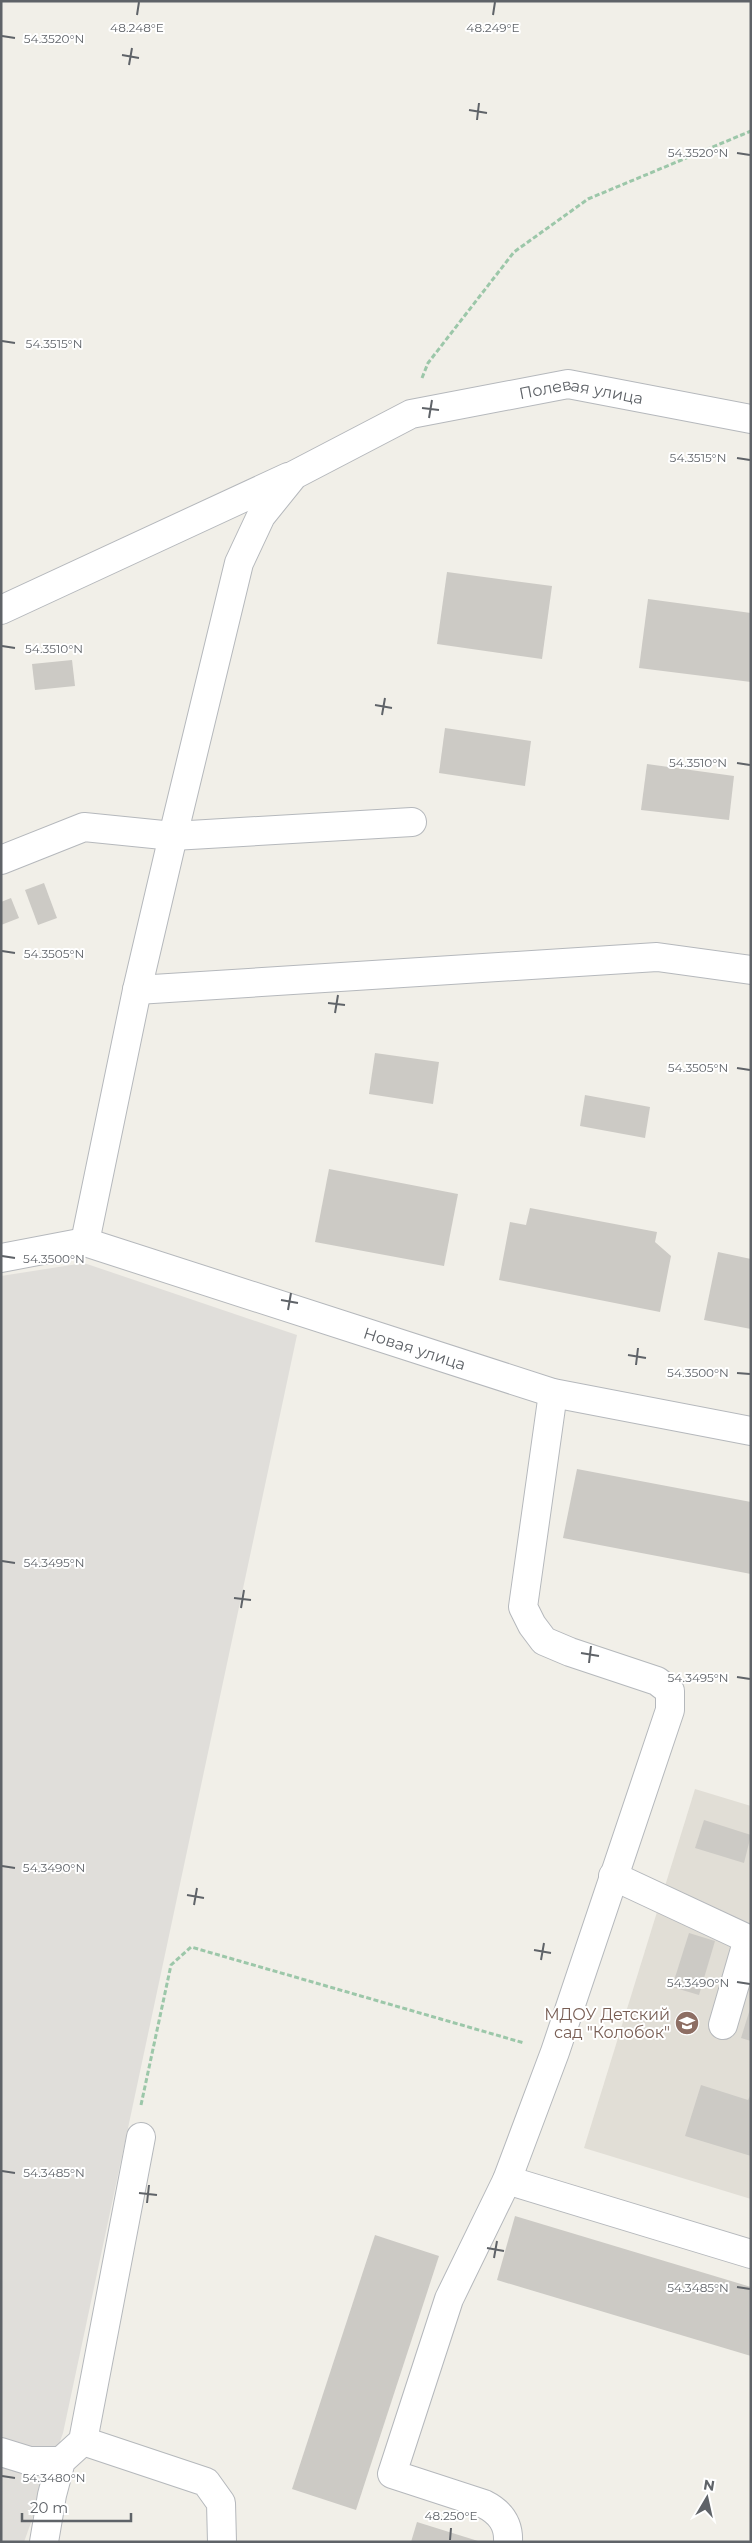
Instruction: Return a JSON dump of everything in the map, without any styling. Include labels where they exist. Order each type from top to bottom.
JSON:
[{"type":"street","name":"Полевая улица","points":[[1,610],[294,475],[408,416],[568,384],[751,419]]},
{"type":"street","points":[[1,1258],[85,1242],[138,990],[239,563],[261,516],[294,475]]},
{"type":"street","points":[[1,860],[84,828],[173,836],[412,822]]},
{"type":"street","points":[[138,990],[656,957],[751,970]]},
{"type":"street","name":"Новая улица","points":[[85,1242],[553,1393],[751,1431]]},
{"type":"street","points":[[508,2542],[508,2533],[496,2510],[484,2504],[392,2474],[449,2298],[507,2180],[555,2052],[670,1710],[670,1691],[657,1681],[570,1652],[544,1641],[532,1626],[523,1607],[553,1393]]},
{"type":"street","points":[[613,1876],[748,1939],[723,2025]]},
{"type":"street","points":[[44,2542],[52,2495],[61,2461],[83,2441],[141,2138]]},
{"type":"street","points":[[507,2180],[751,2254]]},
{"type":"street","points":[[83,2441],[206,2482],[221,2503],[222,2542]]},
{"type":"street","points":[[1,2452],[30,2461],[61,2461]]},
{"type":"path","points":[[408,416],[428,363],[514,252],[588,199],[751,132]]},
{"type":"path","points":[[141,2138],[139,2113],[170,1965],[191,1947],[555,2052]]},
{"type":"shaded area","points":[[84,1263],[297,1335],[63,2433],[24,2542],[1,2542],[1,1276]]},
{"type":"shaded area","name":"МДОУ Детский сад \"Колобок\"","points":[[695,1789],[751,1806],[751,2199],[584,2148]]},
{"type":"building","points":[[447,572],[552,586],[542,659],[437,644]]},
{"type":"building","points":[[648,599],[751,613],[751,682],[639,668]]},
{"type":"building","points":[[72,660],[75,686],[35,690],[32,664]]},
{"type":"building","points":[[445,728],[531,741],[525,786],[439,773]]},
{"type":"building","points":[[647,764],[734,776],[729,820],[641,810]]},
{"type":"building","points":[[44,883],[57,918],[38,925],[25,890]]},
{"type":"building","points":[[11,898],[19,918],[1,925],[1,902]]},
{"type":"building","points":[[375,1053],[439,1062],[433,1104],[369,1094]]},
{"type":"building","points":[[585,1095],[650,1107],[645,1138],[580,1126]]},
{"type":"building","points":[[329,1169],[458,1194],[444,1266],[315,1242]]},
{"type":"building","points":[[530,1208],[657,1232],[655,1242],[671,1256],[660,1312],[499,1280],[510,1222],[526,1225]]},
{"type":"building","points":[[718,1252],[751,1259],[751,1329],[704,1320]]},
{"type":"building","points":[[577,1469],[751,1502],[751,1574],[563,1538]]},
{"type":"building","points":[[704,1820],[751,1835],[744,1863],[695,1848]]},
{"type":"building","points":[[689,1933],[715,1941],[699,1995],[672,1987]]},
{"type":"building","points":[[751,2010],[751,2041],[741,2038]]},
{"type":"building","points":[[701,2085],[748,2100],[751,2094],[751,2156],[685,2136]]},
{"type":"building","points":[[515,2216],[751,2287],[751,2356],[497,2280]]},
{"type":"building","points":[[375,2235],[439,2256],[356,2510],[292,2489]]},
{"type":"building","points":[[417,2522],[478,2541],[478,2542],[411,2542]]},
{"type":"place","name":"МДОУ Детский сад \"Колобок\"","points":[[687,2023]]}]
